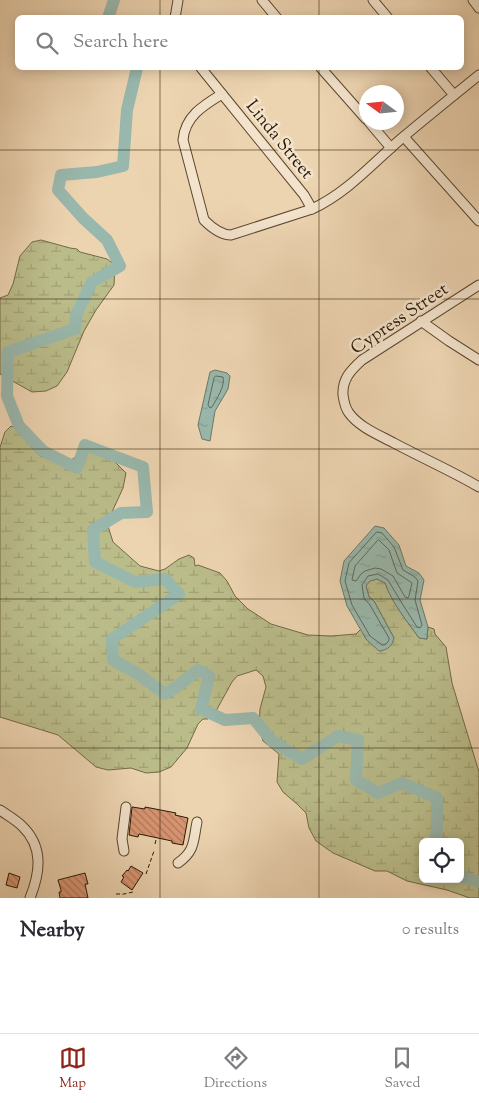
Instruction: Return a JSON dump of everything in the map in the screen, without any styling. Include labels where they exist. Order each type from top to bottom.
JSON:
[{"type":"street","points":[[176,15],[178,0]]},
{"type":"street","points":[[262,0],[274,15]]},
{"type":"street","points":[[373,0],[386,15]]},
{"type":"street","points":[[473,0],[479,8]]},
{"type":"street","name":"Linda Street","points":[[203,70],[304,195],[312,209]]},
{"type":"street","points":[[323,70],[359,112]]},
{"type":"street","points":[[433,70],[454,95]]},
{"type":"street","points":[[222,94],[191,118],[183,132],[183,140],[204,220],[224,235],[231,235],[323,204],[345,189],[479,75]]},
{"type":"street","points":[[376,130],[391,148]]},
{"type":"street","points":[[404,137],[479,221]]},
{"type":"street","name":"Cypress Street","points":[[479,284],[355,366],[346,378],[343,390],[344,403],[350,415],[366,428],[479,488]]},
{"type":"street","points":[[421,321],[479,360]]},
{"type":"street","points":[[124,851],[122,840],[126,807]]},
{"type":"street","points":[[0,810],[22,826],[35,845],[39,865],[35,886],[30,898]]},
{"type":"street","points":[[178,864],[190,853],[196,822]]},
{"type":"path","points":[[155,844],[156,840]]},
{"type":"path","points":[[146,874],[154,851]]},
{"type":"path","points":[[116,894],[133,892]]},
{"type":"green space","points":[[41,240],[107,259],[115,265],[114,285],[84,331],[67,372],[57,386],[46,391],[32,392],[0,374],[0,298],[8,295],[13,284],[20,256],[32,242]]},
{"type":"green space","points":[[11,426],[18,429],[40,456],[63,463],[70,461],[91,446],[101,448],[126,473],[123,488],[107,523],[113,542],[140,566],[159,571],[189,555],[194,558],[195,566],[198,565],[220,573],[235,596],[248,609],[271,624],[308,635],[356,634],[361,629],[366,639],[394,638],[374,601],[369,597],[366,586],[369,581],[377,579],[385,583],[396,605],[419,638],[427,639],[428,627],[434,629],[435,634],[446,647],[452,683],[479,772],[479,898],[470,898],[447,890],[407,881],[387,871],[375,871],[333,853],[316,841],[309,828],[306,813],[283,792],[277,782],[279,754],[263,741],[259,727],[260,709],[266,687],[263,676],[256,670],[237,676],[216,711],[208,719],[203,719],[198,724],[187,748],[171,767],[159,772],[146,773],[131,768],[108,770],[96,767],[58,735],[0,717],[0,447],[5,432]]},
{"type":"water","points":[[215,370],[227,373],[230,376],[228,389],[215,411],[210,441],[202,439],[198,425],[210,372]]},
{"type":"water","points":[[375,526],[384,528],[399,545],[406,566],[419,573],[424,580],[420,600],[428,627],[427,639],[419,638],[396,605],[385,583],[377,579],[370,581],[366,586],[369,597],[374,601],[394,638],[389,647],[379,651],[366,639],[347,606],[340,581],[344,561]]},
{"type":"building","points":[[132,807],[145,809],[145,807],[176,813],[175,815],[188,818],[183,845],[139,834],[138,837],[129,835]]},
{"type":"building","points":[[131,866],[143,873],[132,890],[121,882],[124,877],[122,876]]},
{"type":"building","points":[[9,873],[20,877],[17,888],[6,885]]},
{"type":"building","points":[[85,873],[88,884],[85,884],[88,898],[60,898],[59,892],[61,890],[58,880]]},
{"type":"waterway","points":[[109,15],[114,0]]},
{"type":"waterway","points":[[137,70],[127,110],[123,166],[97,172],[61,175],[58,190],[83,218],[107,240],[120,266],[92,282],[76,315],[75,329],[8,352],[7,396],[19,426],[43,451],[77,468],[85,445],[143,467],[147,512],[121,513],[93,530],[95,562],[135,582],[165,579],[179,594],[112,639],[113,660],[138,674],[165,694],[198,670],[209,676],[201,709],[225,720],[253,718],[272,741],[302,759],[338,736],[358,740],[356,780],[378,793],[402,783],[437,798],[436,838]]},
{"type":"waterway","points":[[464,877],[479,882]]}]
